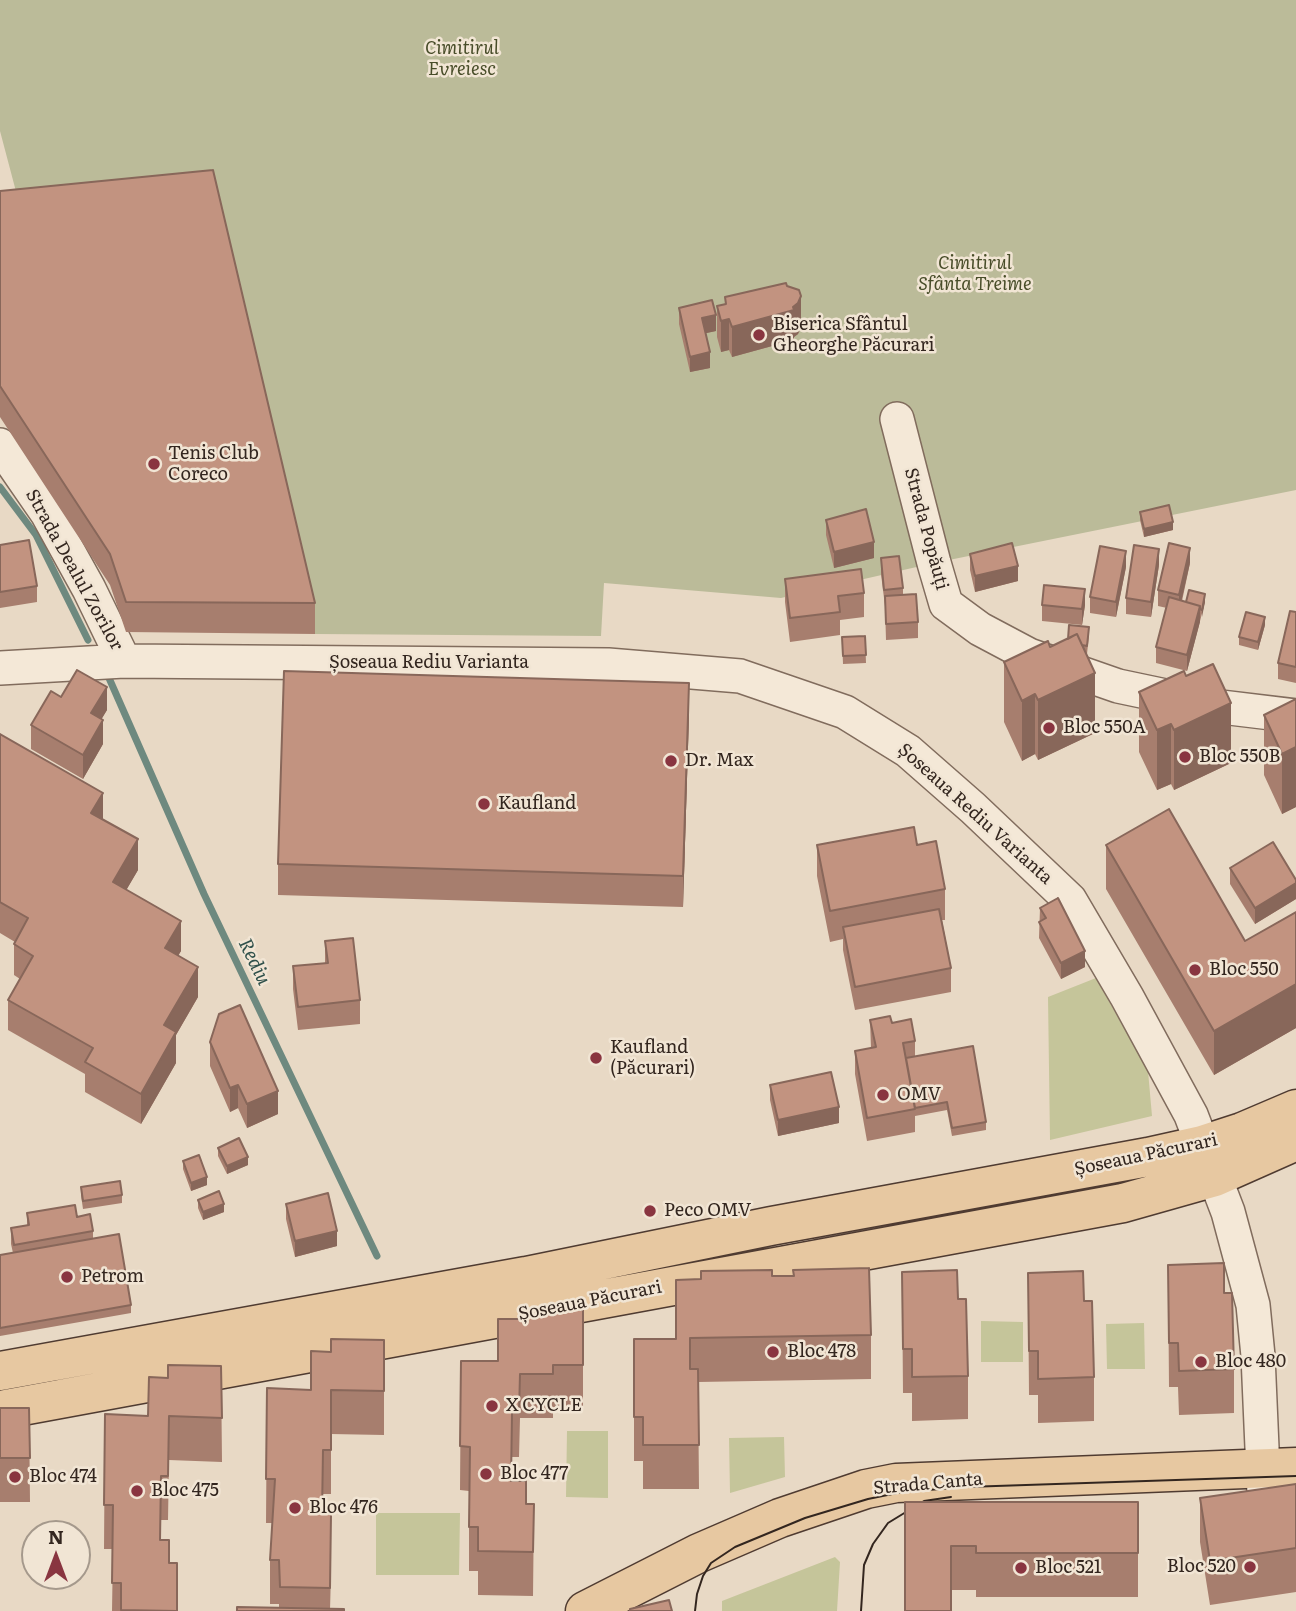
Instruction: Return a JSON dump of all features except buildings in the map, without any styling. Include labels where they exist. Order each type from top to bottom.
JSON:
[{"type":"main road","name":"Șoseaua Păcurari","points":[[0,1371],[526,1276],[771,1226],[1134,1159],[1209,1161],[1242,1132],[1296,1108]]},
{"type":"main road","name":"Șoseaua Păcurari","points":[[0,1410],[1123,1203],[1209,1161],[1296,1142]]},
{"type":"main road","name":"Strada Canta","points":[[585,1611],[735,1536],[780,1517],[866,1489],[896,1483],[929,1480],[1280,1481]]},
{"type":"main road","name":"Strada Canta","points":[[636,1611],[703,1576],[773,1547],[865,1517],[914,1506],[1280,1481]]},
{"type":"street","name":"Strada Popăuți","points":[[897,419],[946,604],[980,629],[1029,655],[1118,686],[1213,706],[1296,716]]},
{"type":"street","name":"Strada Dealul Zorilor","points":[[0,445],[47,513],[89,589],[124,661]]},
{"type":"street","name":"Șoseaua Rediu Varianta","points":[[0,668],[124,661],[608,664],[740,676],[845,712],[908,751],[1070,900],[1191,1115],[1228,1212],[1253,1305],[1258,1356],[1280,1481]]},
{"type":"green space","name":"Cimitirul Sfânta Treime","points":[[0,0],[1296,0],[1296,490],[934,563],[781,598],[604,583],[601,636],[315,634],[213,201],[23,218],[0,131]]},
{"type":"green space","points":[[1096,978],[1148,1071],[1152,1116],[1050,1140],[1048,997]]},
{"type":"green space","points":[[981,1321],[1023,1322],[1023,1362],[981,1362]]},
{"type":"green space","points":[[1144,1323],[1145,1369],[1107,1369],[1106,1324]]},
{"type":"green space","points":[[567,1431],[608,1431],[608,1498],[566,1497]]},
{"type":"green space","points":[[784,1437],[785,1477],[730,1493],[729,1438]]},
{"type":"green space","points":[[376,1513],[460,1513],[459,1575],[376,1575]]},
{"type":"green space","points":[[835,1557],[840,1562],[837,1611],[722,1611],[722,1601]]},
{"type":"waterway","name":"Rediu","points":[[0,487],[36,535],[88,640]]},
{"type":"waterway","name":"Rediu","points":[[109,678],[204,894],[377,1256]]},
{"type":"tram line","points":[[695,1611],[697,1594],[711,1563],[735,1547],[805,1518],[868,1499],[902,1492],[966,1487],[1296,1476]]},
{"type":"tram line","points":[[861,1611],[864,1565],[873,1544],[888,1523],[924,1501],[951,1497]]},
{"type":"place","name":"Biserica Sfântul Gheorghe Păcurari","points":[[759,335]]},
{"type":"place","name":"Tenis Club Coreco","points":[[154,464]]},
{"type":"place","name":"Bloc 550A","points":[[1049,728]]},
{"type":"place","name":"Bloc 550B","points":[[1185,757]]},
{"type":"place","name":"Dr. Max","points":[[671,761]]},
{"type":"place","name":"Kaufland","points":[[484,804]]},
{"type":"place","name":"Bloc 550","points":[[1195,970]]},
{"type":"place","name":"Kaufland (Păcurari)","points":[[596,1058]]},
{"type":"place","name":"OMV","points":[[883,1095]]},
{"type":"place","name":"Peco OMV","points":[[650,1211]]},
{"type":"place","name":"Petrom","points":[[67,1277]]},
{"type":"place","name":"Bloc 478","points":[[773,1352]]},
{"type":"place","name":"Bloc 480","points":[[1201,1362]]},
{"type":"place","name":"X CYCLE","points":[[492,1406]]},
{"type":"place","name":"Bloc 477","points":[[486,1474]]},
{"type":"place","name":"Bloc 474","points":[[15,1477]]},
{"type":"place","name":"Bloc 475","points":[[137,1491]]},
{"type":"place","name":"Bloc 476","points":[[295,1508]]},
{"type":"place","name":"Bloc 520","points":[[1250,1567]]},
{"type":"place","name":"Bloc 521","points":[[1021,1568]]},
{"type":"park label","name":"Cimitirul Evreiesc","points":[[462,59]]}]
